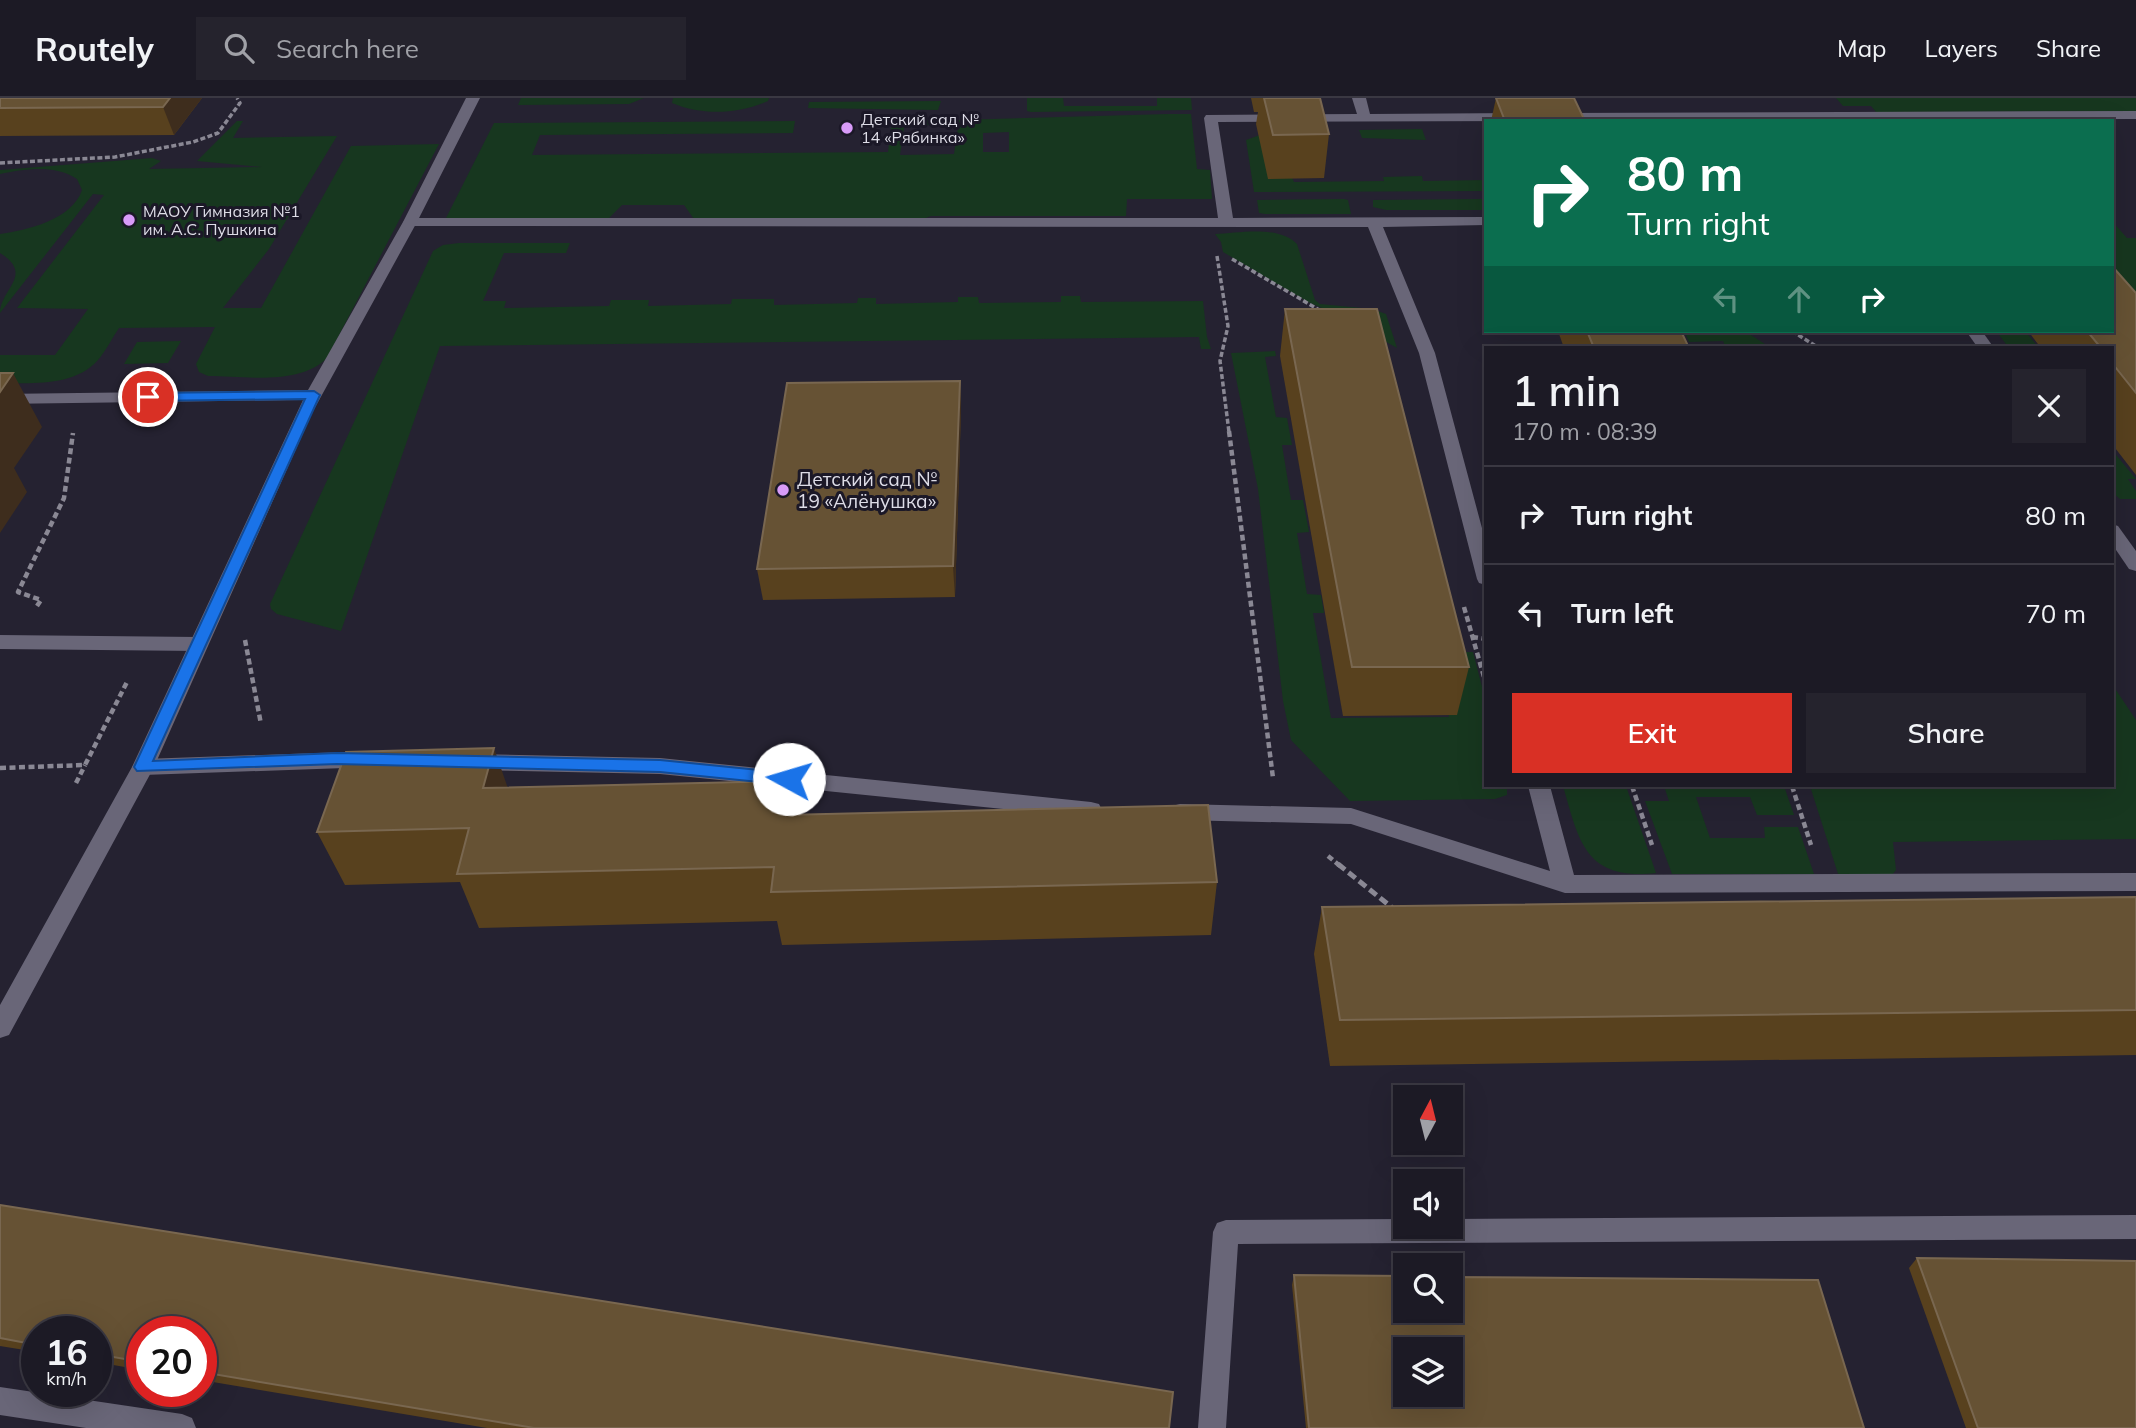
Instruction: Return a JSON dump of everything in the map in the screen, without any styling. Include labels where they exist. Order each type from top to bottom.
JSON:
[{"type":"street","points":[[0,1028],[142,767],[314,395],[410,222],[473,98]]},
{"type":"street","points":[[1359,98],[1365,118]]},
{"type":"street","points":[[2116,115],[2136,134]]},
{"type":"street","points":[[1226,221],[1211,118],[2136,115]]},
{"type":"street","points":[[410,222],[1484,221]]},
{"type":"street","points":[[1374,223],[1427,353],[1484,571]]},
{"type":"street","points":[[0,399],[314,395]]},
{"type":"street","points":[[2114,533],[2136,565]]},
{"type":"street","points":[[0,642],[198,645]]},
{"type":"street","points":[[142,767],[337,759],[391,760]]},
{"type":"street","points":[[444,761],[660,766],[1076,810],[1116,811]]},
{"type":"street","points":[[1539,787],[1564,884]]},
{"type":"street","points":[[1156,812],[1352,816],[1564,884],[2136,881]]},
{"type":"street","points":[[1212,1428],[1226,1232],[2136,1227]]},
{"type":"street","points":[[0,1401],[182,1428]]},
{"type":"path","points":[[0,163],[115,157],[193,142],[218,134],[240,103],[237,98]]},
{"type":"path","points":[[1276,814],[1269,731],[1220,361],[1228,326],[1216,249],[1324,313]]},
{"type":"path","points":[[1795,333],[1816,346]]},
{"type":"path","points":[[34,611],[41,600],[18,592],[64,498],[74,426]]},
{"type":"path","points":[[1461,598],[1484,677]]},
{"type":"path","points":[[1472,637],[1484,639]]},
{"type":"path","points":[[76,783],[85,765]]},
{"type":"path","points":[[1632,787],[1655,855]]},
{"type":"green space","points":[[521,98],[644,98],[629,104],[518,105]]},
{"type":"green space","points":[[673,98],[769,98],[768,101],[745,109],[708,112],[672,103]]},
{"type":"green space","points":[[1027,98],[1063,98],[1064,106],[1157,106],[1157,98],[1191,98],[1192,110],[1031,112],[1027,111]]},
{"type":"green space","points":[[1836,98],[2136,98],[2136,111],[1876,112],[1871,106],[1843,106]]},
{"type":"green space","points":[[941,101],[938,110],[808,108],[809,102]]},
{"type":"green space","points":[[1191,114],[1197,169],[1210,170],[1212,199],[1127,199],[1126,216],[931,216],[920,220],[694,219],[684,205],[622,205],[607,220],[446,218],[494,123],[795,121],[793,133],[540,135],[532,155],[888,152],[892,120],[937,120],[937,124],[904,128],[900,155],[954,154],[959,120]],"holes":[[[1009,132],[1009,152],[983,152],[983,133]]]},
{"type":"green space","points":[[237,121],[243,121],[233,138],[337,136],[269,249],[223,308],[261,308],[351,146],[439,144],[327,358],[302,373],[287,376],[208,376],[199,372],[196,364],[215,327],[119,328],[98,360],[77,375],[52,382],[0,383],[0,355],[55,355],[88,309],[17,308],[104,195],[93,194],[0,313],[1,304],[13,282],[15,268],[0,253],[0,234],[23,230],[59,216],[77,200],[82,190],[77,179],[59,171],[29,169],[0,174],[0,170],[152,158],[161,161],[149,169],[262,167],[197,161]]},
{"type":"green space","points":[[1422,129],[1426,140],[1362,138],[1359,130]]},
{"type":"green space","points":[[1271,131],[1294,182],[1384,181],[1383,177],[1422,176],[1423,181],[1484,180],[1484,191],[1254,192],[1246,140]]},
{"type":"green space","points":[[1484,199],[1484,210],[1386,210],[1373,207],[1373,200]]},
{"type":"green space","points":[[1257,200],[1348,200],[1351,214],[1265,214],[1259,213]]},
{"type":"green space","points":[[2114,223],[2127,238],[2136,238],[2136,350],[2114,322]]},
{"type":"green space","points":[[1269,232],[1289,238],[1297,244],[1315,300],[1320,304],[1372,309],[1386,314],[1397,348],[1338,315],[1308,302],[1223,252],[1221,242],[1215,234]]},
{"type":"green space","points":[[570,243],[566,253],[504,253],[483,301],[506,301],[504,308],[609,306],[611,300],[649,300],[648,306],[731,304],[732,299],[774,299],[774,305],[857,303],[858,298],[876,298],[876,304],[958,302],[958,297],[978,297],[979,303],[1061,302],[1061,296],[1080,296],[1081,302],[1203,301],[1211,349],[1201,349],[1199,337],[440,346],[341,631],[277,614],[270,604],[433,251],[443,245]]},
{"type":"green space","points":[[1685,333],[1748,333],[1768,346],[1725,346],[1723,341],[1689,342]]},
{"type":"green space","points":[[1998,333],[2027,333],[2037,346],[2007,346]]},
{"type":"green space","points":[[181,341],[168,363],[124,364],[137,342]]},
{"type":"green space","points":[[1275,351],[1276,356],[1265,357],[1276,417],[1287,418],[1292,445],[1282,445],[1291,500],[1303,500],[1309,532],[1297,533],[1307,594],[1321,595],[1324,613],[1313,613],[1331,718],[1449,717],[1444,698],[1447,652],[1473,652],[1484,694],[1484,787],[1507,787],[1507,795],[1495,799],[1350,801],[1291,740],[1283,701],[1258,489],[1231,353]]},
{"type":"green space","points":[[2114,452],[2136,479],[2128,479],[2136,491],[2136,499],[2120,499],[2114,494]]},
{"type":"green space","points":[[2114,687],[2136,720],[2136,839],[1893,842],[1896,870],[1892,875],[1839,877],[1810,787],[2114,787]]},
{"type":"green space","points":[[1563,787],[1626,787],[1656,873],[1632,874],[1614,871],[1600,863],[1589,853],[1574,824]]},
{"type":"green space","points":[[1664,787],[1784,787],[1794,815],[1757,815],[1750,797],[1696,797],[1710,838],[1765,838],[1764,827],[1798,827],[1814,874],[1672,874],[1645,801],[1669,801]]},
{"type":"building","points":[[0,98],[170,98],[163,107],[0,108]]},
{"type":"building","points":[[1264,98],[1320,98],[1329,134],[1273,135]]},
{"type":"building","points":[[1496,98],[1574,98],[1584,119],[1504,119]]},
{"type":"building","points":[[2114,268],[2136,293],[2136,393],[2114,366],[2114,346],[2099,346],[2089,333],[2114,333]]},
{"type":"building","points":[[1285,309],[1377,309],[1469,667],[1352,667]]},
{"type":"building","points":[[1588,333],[1682,333],[1688,346],[1593,346]]},
{"type":"building","points":[[0,373],[13,373],[0,392]]},
{"type":"building","points":[[960,381],[953,566],[757,569],[787,383]]},
{"type":"building","points":[[494,748],[483,788],[788,781],[784,815],[1208,805],[1217,882],[771,892],[774,867],[457,874],[469,828],[317,832],[346,752]]},
{"type":"building","points":[[2136,897],[2136,1010],[1340,1020],[1322,907]]},
{"type":"building","points":[[0,1205],[1173,1392],[1169,1428],[534,1428],[217,1375],[217,1316],[126,1316],[126,1359],[112,1357],[112,1316],[21,1316],[21,1342],[0,1338]]},
{"type":"building","points":[[1917,1258],[2136,1261],[2136,1428],[1978,1428]]},
{"type":"building","points":[[1294,1275],[1393,1276],[1393,1323],[1463,1323],[1463,1277],[1818,1280],[1864,1428],[1309,1428]]},
{"type":"place","name":"Детский сад № 14 «Рябинка»","points":[[847,128]]},
{"type":"place","name":"МАОУ Гимназия №1 им. А.С. Пушкина","points":[[129,220]]},
{"type":"place","name":"Детский сад № 19 «Алёнушка»","points":[[783,490]]},
{"type":"route","points":[[148,397],[314,395],[142,767],[337,759],[660,766],[789,779]]}]
